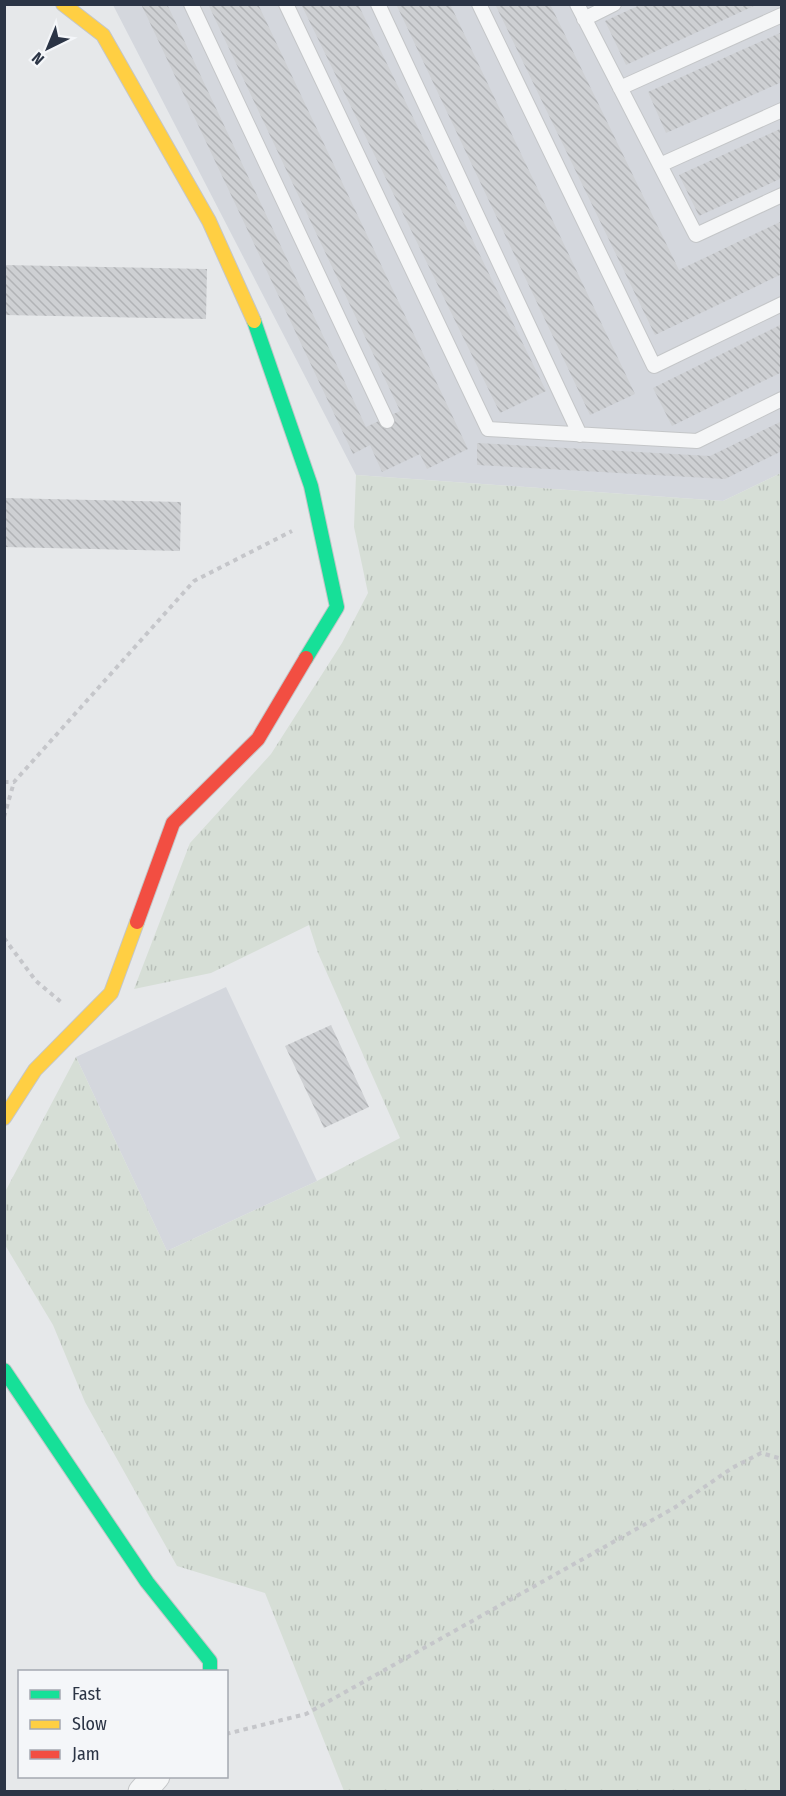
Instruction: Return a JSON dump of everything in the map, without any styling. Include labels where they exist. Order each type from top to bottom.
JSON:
[{"type":"street","points":[[4,1118],[35,1070],[111,993],[173,823],[258,739],[337,607],[311,486],[261,335],[209,221],[103,35],[63,4]]},
{"type":"street","points":[[4,1370],[28,1410],[147,1582],[210,1661],[210,1670]]},
{"type":"street","points":[[142,1791],[154,1778]]},
{"type":"lane","points":[[191,4],[387,421]]},
{"type":"lane","points":[[286,4],[488,429],[697,441],[782,399]]},
{"type":"lane","points":[[378,4],[580,435]]},
{"type":"lane","points":[[479,4],[654,366],[782,304]]},
{"type":"lane","points":[[577,4],[696,235],[782,195]]},
{"type":"lane","points":[[584,19],[614,4]]},
{"type":"lane","points":[[620,88],[782,15]]},
{"type":"lane","points":[[660,165],[782,110]]},
{"type":"path","points":[[4,816],[14,782],[194,581],[318,518]]},
{"type":"path","points":[[4,783],[14,782]]},
{"type":"path","points":[[4,938],[36,981],[83,1021]]},
{"type":"path","points":[[228,1734],[306,1714],[674,1508],[732,1468],[761,1454],[782,1459]]},
{"type":"shaded area","points":[[113,5],[781,5],[781,473],[723,501],[356,475]]},
{"type":"shaded area","points":[[226,987],[317,1181],[167,1251],[76,1057]]},
{"type":"green space","points":[[781,473],[781,1791],[344,1791],[265,1593],[177,1566],[85,1402],[53,1325],[5,1245],[5,1192],[76,1057],[167,1251],[317,1181],[400,1138],[318,953],[309,925],[211,973],[134,989],[190,843],[271,754],[342,643],[368,593],[354,527],[356,475],[723,501]]},
{"type":"building","points":[[141,4],[167,4],[366,427],[400,411],[208,4],[258,4],[468,449],[427,469],[420,454],[382,472],[370,445],[353,454]]},
{"type":"building","points":[[301,4],[358,4],[546,391],[500,413]]},
{"type":"building","points":[[396,4],[450,4],[635,394],[590,415]]},
{"type":"building","points":[[495,4],[550,4],[679,270],[782,221],[782,274],[655,335]]},
{"type":"building","points":[[642,4],[758,4],[626,65],[605,21]]},
{"type":"building","points":[[782,32],[782,82],[666,133],[648,92]]},
{"type":"building","points":[[782,128],[782,178],[699,216],[679,175]]},
{"type":"building","points":[[4,265],[207,269],[206,319],[4,315]]},
{"type":"building","points":[[782,324],[782,372],[672,426],[653,388]]},
{"type":"building","points":[[782,421],[782,451],[725,479],[477,465],[477,443],[710,456]]},
{"type":"building","points":[[4,498],[181,502],[180,551],[4,547]]},
{"type":"building","points":[[331,1025],[369,1107],[324,1128],[285,1046]]},
{"type":"traffic: fast","points":[[254,321],[311,486],[337,607],[306,658]]},
{"type":"traffic: fast","points":[[4,1370],[147,1582],[210,1661],[210,1670]]},
{"type":"traffic: slow","points":[[63,4],[103,35],[209,221],[254,321]]},
{"type":"traffic: slow","points":[[4,1118],[35,1070],[111,993],[137,922]]},
{"type":"traffic: jam","points":[[137,922],[173,823],[258,739],[306,658]]}]
